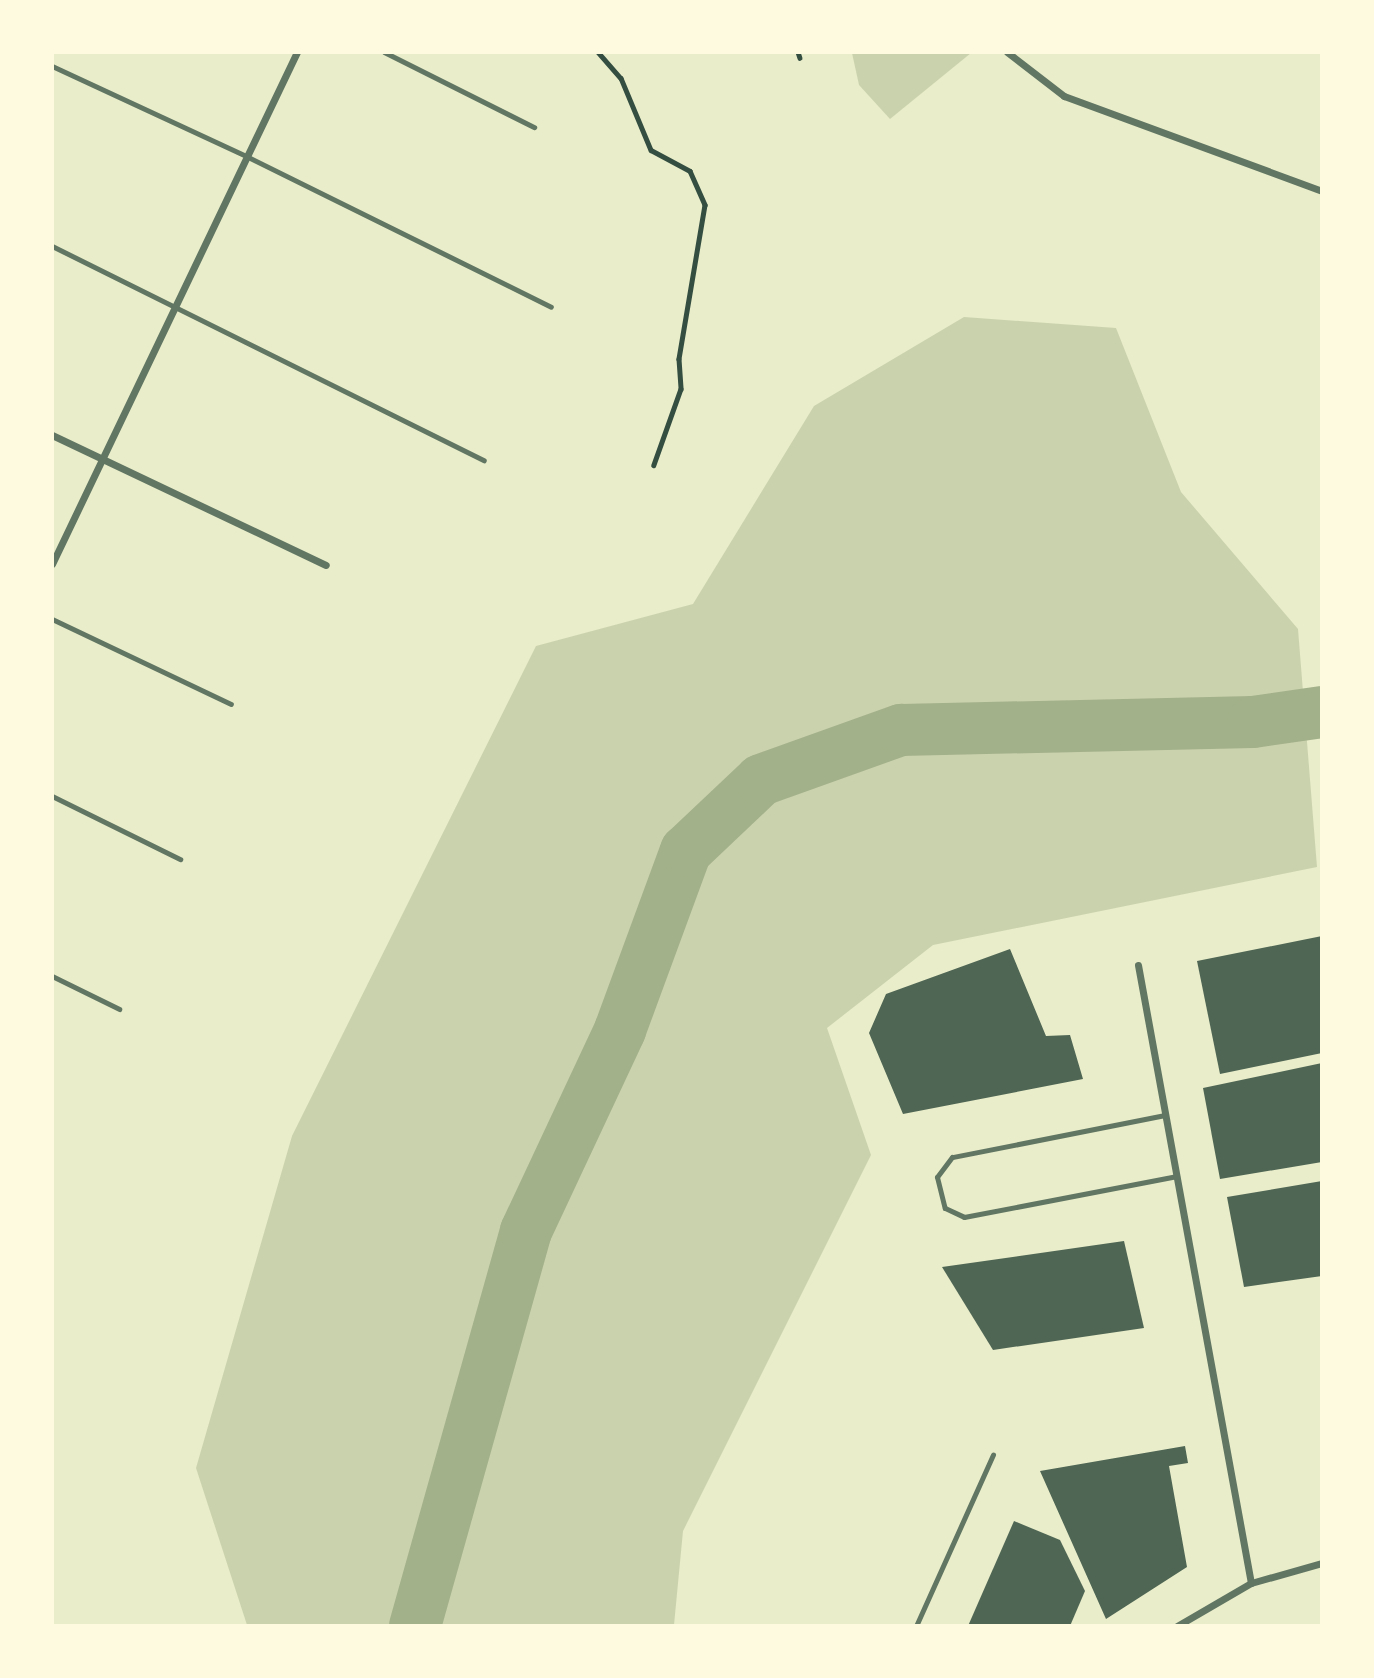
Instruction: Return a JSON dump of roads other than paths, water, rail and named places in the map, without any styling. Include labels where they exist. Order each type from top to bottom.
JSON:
[{"type":"street","points":[[52,564],[297,52]]},
{"type":"street","points":[[1007,52],[1065,96],[1321,191]]},
{"type":"street","points":[[52,435],[326,565]]},
{"type":"street","points":[[1138,965],[1251,1583]]},
{"type":"street","points":[[1177,1626],[1251,1583],[1321,1563]]},
{"type":"lane","points":[[384,52],[534,127]]},
{"type":"lane","points":[[52,66],[246,156],[551,307]]},
{"type":"lane","points":[[52,246],[175,304],[484,460]]},
{"type":"lane","points":[[52,619],[231,704]]},
{"type":"lane","points":[[52,796],[180,859]]},
{"type":"lane","points":[[52,976],[119,1009]]},
{"type":"lane","points":[[1165,1115],[952,1157],[937,1177],[944,1208],[964,1217],[1177,1175]]},
{"type":"lane","points":[[916,1626],[993,1455]]},
{"type":"waterway","points":[[415,1626],[526,1231],[620,1030],[686,851],[761,780],[901,730],[1253,722],[1322,712]]}]
